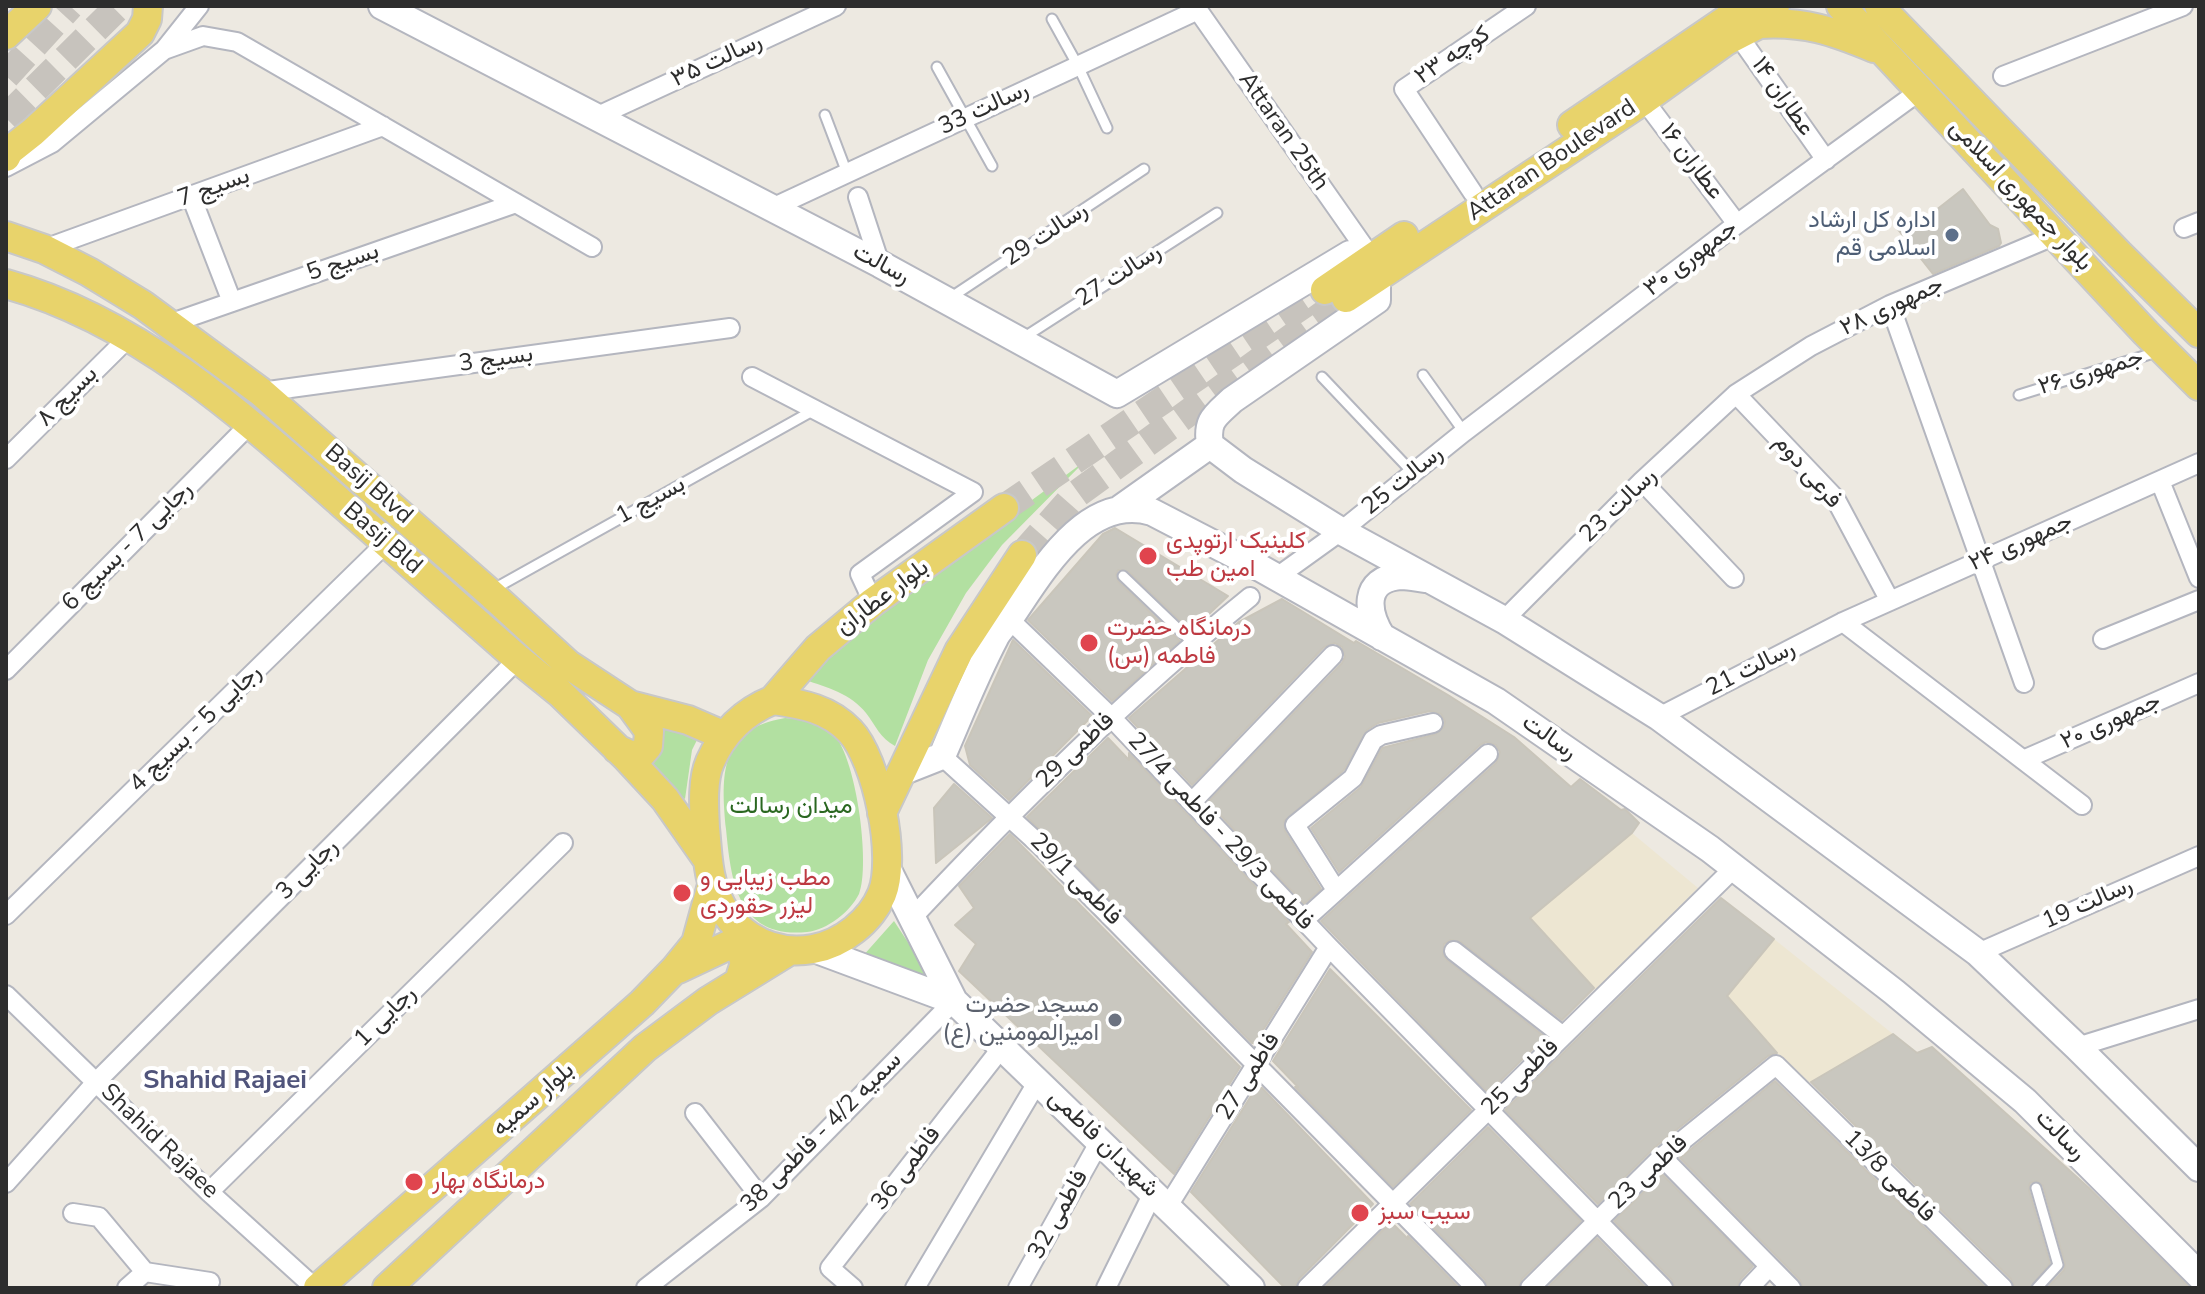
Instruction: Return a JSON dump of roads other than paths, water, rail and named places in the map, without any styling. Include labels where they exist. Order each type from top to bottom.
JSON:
[{"type":"main road","points":[[6,157],[140,33],[147,19],[148,6]]},
{"type":"main road","name":"بلوار جمهوری اسلامی","points":[[1841,6],[2199,386]]},
{"type":"main road","name":"بلوار جمهوری اسلامی","points":[[1879,6],[2199,333]]},
{"type":"main road","points":[[1745,16],[1826,30],[1887,54]]},
{"type":"main road","name":"Attaran Boulevard","points":[[1335,294],[1473,193],[1745,16]]},
{"type":"main road","name":"Attaran Boulevard","points":[[1374,267],[1644,100],[1745,16]]},
{"type":"main road","points":[[6,214],[41,248]]},
{"type":"main road","name":"Basij Blvd","points":[[6,236],[41,248],[89,272],[169,324],[261,392],[569,665],[630,705],[688,720],[725,736]]},
{"type":"main road","name":"Basij Bld","points":[[6,284],[40,294],[130,336],[251,423],[560,693],[665,799],[710,872]]},
{"type":"main road","name":"بلوار عطاران","points":[[773,700],[818,648],[873,602],[1004,508]]},
{"type":"main road","points":[[882,813],[959,651],[1022,555]]},
{"type":"main road","points":[[773,700],[808,705],[833,716],[852,733],[876,781],[882,813],[887,868],[883,892],[873,912],[841,938],[802,950],[753,940],[725,911],[710,872],[704,812],[708,765],[739,717],[773,700]]},
{"type":"main road","points":[[617,749],[630,755],[641,754],[648,746],[649,731],[630,705]]},
{"type":"main road","name":"بلوار سمیه","points":[[316,1288],[627,1019],[674,970],[696,943],[710,872]]},
{"type":"main road","points":[[674,970],[729,945],[741,951],[745,963],[738,983]]},
{"type":"main road","name":"بلوار سمیه","points":[[387,1288],[645,1048],[708,1001],[802,950]]},
{"type":"street","points":[[6,167],[52,143],[164,50],[199,6]]},
{"type":"street","name":"رسالت","points":[[382,6],[880,264],[1117,394],[1350,254],[1374,267]]},
{"type":"street","name":"رسالت ۳۵","points":[[598,116],[836,6]]},
{"type":"street","name":"کوچه ۲۳","points":[[1473,193],[1404,89],[1526,6]]},
{"type":"street","points":[[2003,76],[2183,6]]},
{"type":"street","name":"رسالت 33","points":[[770,209],[1197,8]]},
{"type":"street","name":"Attaran 25th","points":[[1197,8],[1374,267]]},
{"type":"street","name":"عطاران ۱۴","points":[[1745,16],[1826,160]]},
{"type":"street","points":[[164,50],[203,36],[237,42],[592,247]]},
{"type":"street","name":"جمهوری ۳۰","points":[[1464,432],[1737,224],[1921,90]]},
{"type":"street","name":"عطاران ۱۶","points":[[1644,100],[1737,224]]},
{"type":"street","name":"بسیج 7","points":[[41,248],[383,126]]},
{"type":"street","points":[[191,196],[232,302]]},
{"type":"street","points":[[858,197],[880,264]]},
{"type":"street","name":"بسیج 5","points":[[169,324],[516,203]]},
{"type":"street","name":"جمهوری ۲۸","points":[[1736,394],[1811,346],[1890,305],[2056,235]]},
{"type":"street","points":[[1374,267],[1377,300],[1232,400],[1211,419],[1207,431],[1210,445],[1243,470],[1341,531],[1504,620],[1659,717],[1978,953],[2199,1168]]},
{"type":"street","points":[[1890,305],[2024,683]]},
{"type":"street","name":"بسیج 3","points":[[261,392],[730,328]]},
{"type":"street","name":"بسیج ۸","points":[[6,459],[130,336]]},
{"type":"street","points":[[752,377],[973,492],[860,574],[873,602]]},
{"type":"street","name":"رسالت 23","points":[[1504,620],[1642,481],[1736,394]]},
{"type":"street","name":"فرعی دوم","points":[[1736,394],[1835,498],[1890,601]]},
{"type":"street","name":"رجایی 7 - بسیج 6","points":[[6,670],[251,423]]},
{"type":"street","name":"رسالت 25","points":[[1277,577],[1341,531],[1464,432]]},
{"type":"street","points":[[904,771],[942,756],[996,635],[1061,547],[1104,514],[1121,508],[1210,445]]},
{"type":"street","name":"جمهوری ۲۴","points":[[1843,622],[2199,463]]},
{"type":"street","points":[[1642,481],[1734,578]]},
{"type":"street","points":[[2160,481],[2199,578]]},
{"type":"street","name":"رسالت","points":[[1121,508],[1152,512],[1277,577],[1496,701],[1734,868],[1894,992],[2025,1101],[2199,1275]]},
{"type":"street","name":"رجایی 5 - بسیج 4","points":[[6,915],[386,543]]},
{"type":"street","points":[[1382,637],[1372,622],[1368,606],[1374,590],[1385,581],[1399,576],[1430,579]]},
{"type":"street","name":"فاطمی 29","points":[[912,918],[1009,815],[1111,717],[1193,643],[1250,597]]},
{"type":"street","points":[[2103,639],[2199,600]]},
{"type":"street","name":"فاطمی 29/3 - فاطمی 27/4","points":[[1009,619],[1111,717],[1329,947],[1663,1288]]},
{"type":"street","points":[[1843,622],[2082,805]]},
{"type":"street","name":"رسالت 21","points":[[1659,717],[1843,622]]},
{"type":"street","points":[[1192,802],[1333,655]]},
{"type":"street","name":"رجایی 3","points":[[6,1183],[97,1081],[518,659]]},
{"type":"street","name":"جمهوری ۲۰","points":[[2023,760],[2199,683]]},
{"type":"street","points":[[1336,890],[1295,825],[1353,778],[1373,740],[1381,735],[1433,723]]},
{"type":"street","points":[[1304,920],[1488,754]]},
{"type":"street","name":"فاطمی 29/1","points":[[942,756],[1009,815],[1141,946],[1256,1067],[1476,1288]]},
{"type":"street","name":"رجایی 1","points":[[209,1192],[563,843]]},
{"type":"street","name":"رسالت 19","points":[[1978,953],[2199,856]]},
{"type":"street","points":[[887,868],[954,1001]]},
{"type":"street","name":"فاطمی 25","points":[[1307,1288],[1734,868]]},
{"type":"street","name":"فاطمی 27","points":[[1106,1288],[1161,1200],[1256,1067],[1329,947]]},
{"type":"street","points":[[802,950],[954,1001]]},
{"type":"street","points":[[1454,951],[1563,1036]]},
{"type":"street","name":"Shahid Rajaee","points":[[6,995],[209,1192],[316,1288]]},
{"type":"street","name":"شهیدان فاطمی","points":[[954,1001],[1251,1288]]},
{"type":"street","name":"سمیه 4/2 - فاطمی 38","points":[[646,1288],[761,1198],[954,1001]]},
{"type":"street","points":[[2077,1047],[2199,1009]]},
{"type":"street","name":"فاطمی 36","points":[[853,1288],[830,1268],[1003,1046]]},
{"type":"street","name":"فاطمی 23","points":[[1530,1288],[1662,1157],[1776,1065]]},
{"type":"street","name":"فاطمی 13/8","points":[[1776,1065],[2003,1288]]},
{"type":"street","points":[[915,1288],[1040,1082]]},
{"type":"street","points":[[695,1113],[761,1198]]},
{"type":"street","name":"فاطمی 32","points":[[1018,1288],[1100,1141]]},
{"type":"street","points":[[1662,1157],[1791,1288]]},
{"type":"street","points":[[73,1213],[99,1217],[145,1272],[210,1282]]},
{"type":"street","points":[[1749,1288],[1769,1267]]},
{"type":"street","points":[[127,1288],[145,1272]]},
{"type":"lane","points":[[1052,19],[1107,128]]},
{"type":"lane","points":[[937,67],[992,166]]},
{"type":"lane","points":[[825,115],[847,173]]},
{"type":"lane","name":"رسالت 29","points":[[947,300],[1144,169]]},
{"type":"lane","name":"رسالت 27","points":[[1020,340],[1217,213]]},
{"type":"lane","name":"جمهوری ۲۶","points":[[2019,395],[2163,350]]},
{"type":"lane","points":[[1423,375],[1464,432]]},
{"type":"lane","points":[[1322,377],[1413,473]]},
{"type":"lane","name":"بسیج 1","points":[[489,592],[814,410]]},
{"type":"lane","points":[[1123,576],[1193,643]]},
{"type":"lane","points":[[2036,1188],[2058,1265],[2037,1288]]},
{"type":"tunnel","points":[[6,76],[70,6]]},
{"type":"tunnel","points":[[6,118],[119,6]]},
{"type":"tunnel","points":[[1004,508],[1325,290]]},
{"type":"tunnel","points":[[1022,555],[1074,496],[1346,298]]},
{"type":"place","name":"اداره کل ارشاد اسلامی قم","points":[[1952,235]]},
{"type":"place","name":"کلینیک ارتوپدی امین طب","points":[[1148,556]]},
{"type":"place","name":"درمانگاه حضرت فاطمه (س)","points":[[1089,643]]},
{"type":"place","name":"مطب زیبایی و لیزر حقوردی","points":[[682,893]]},
{"type":"place","name":"مسجد حضرت امیرالمومنین (ع)","points":[[1115,1020]]},
{"type":"place","name":"درمانگاه بهار","points":[[414,1182]]},
{"type":"place","name":"سیب سبز","points":[[1360,1213]]},
{"type":"district","name":"Shahid Rajaei","points":[[225,1082]]},
{"type":"park label","name":"میدان رسالت","points":[[791,807]]}]
